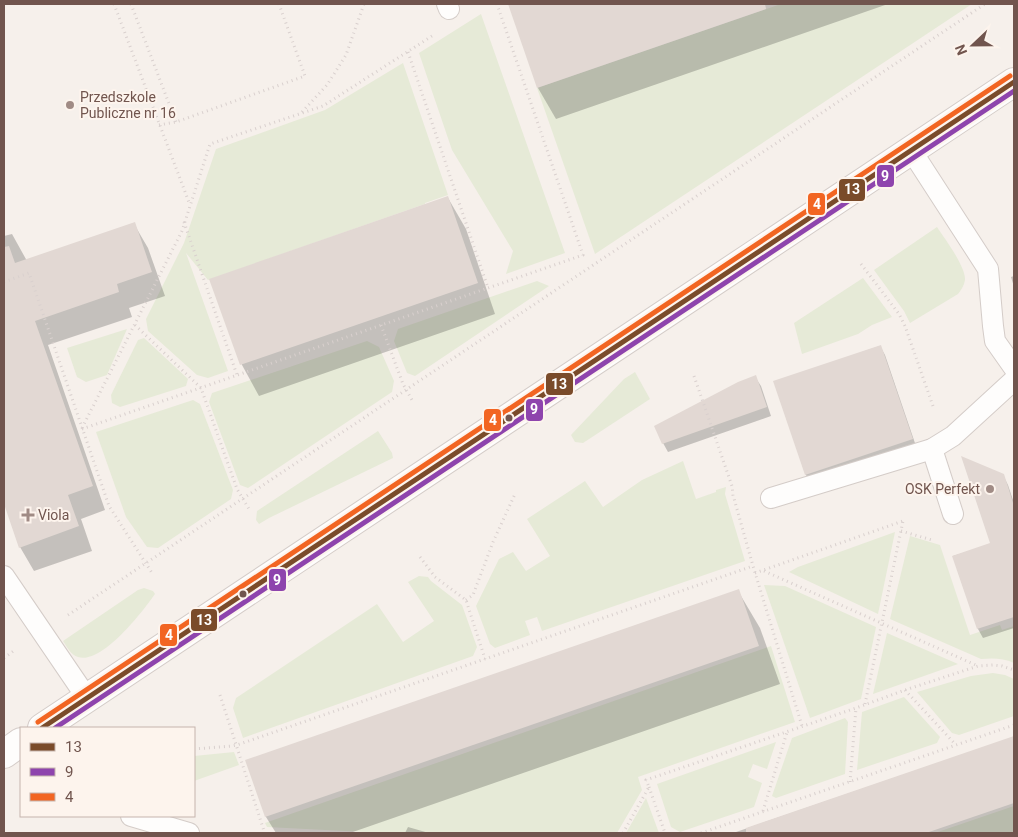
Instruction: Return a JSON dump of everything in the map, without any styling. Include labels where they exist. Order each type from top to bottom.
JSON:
[{"type":"street","points":[[44,727],[1014,82]]},
{"type":"lane","points":[[912,150],[988,269],[995,341],[1014,368]]},
{"type":"lane","points":[[771,498],[932,449],[952,436],[1014,380]]},
{"type":"lane","points":[[932,449],[954,514]]},
{"type":"lane","points":[[4,576],[87,698]]},
{"type":"lane","points":[[134,817],[189,833]]},
{"type":"path","points":[[114,4],[190,206]]},
{"type":"path","points":[[131,4],[176,122]]},
{"type":"path","points":[[160,124],[176,122],[305,76],[279,4]]},
{"type":"path","points":[[302,113],[327,86],[346,55],[364,4]]},
{"type":"path","points":[[82,429],[583,255],[497,4]]},
{"type":"path","points":[[4,658],[985,4]]},
{"type":"path","points":[[82,429],[182,231],[210,144],[323,106],[433,36]]},
{"type":"path","points":[[408,52],[488,288]]},
{"type":"path","points":[[184,222],[237,375]]},
{"type":"path","points":[[862,264],[899,314],[905,326],[938,421],[949,417],[960,429]]},
{"type":"path","points":[[4,282],[29,273],[109,506],[152,573]]},
{"type":"path","points":[[135,325],[201,388],[237,489],[249,509]]},
{"type":"path","points":[[381,325],[403,384],[412,400]]},
{"type":"path","points":[[694,376],[732,486],[755,574],[802,726]]},
{"type":"path","points":[[466,600],[473,595],[493,542],[515,494]]},
{"type":"path","points":[[755,574],[904,521],[865,705]]},
{"type":"path","points":[[901,531],[938,541]]},
{"type":"path","points":[[420,557],[435,577],[466,600],[485,659]]},
{"type":"path","points":[[195,749],[237,745],[753,566]]},
{"type":"path","points":[[764,571],[978,666]]},
{"type":"path","points":[[665,833],[646,780],[978,666],[1002,666],[1014,670]]},
{"type":"path","points":[[904,690],[956,745]]},
{"type":"path","points":[[220,695],[264,832]]},
{"type":"path","points":[[850,782],[856,708]]},
{"type":"path","points":[[702,833],[1014,725]]},
{"type":"path","points":[[763,812],[787,732]]},
{"type":"path","points":[[623,833],[649,787]]},
{"type":"green space","points":[[781,4],[972,4],[595,254],[537,88]]},
{"type":"green space","points":[[481,14],[565,253],[506,274],[513,251],[452,150],[419,53]]},
{"type":"green space","points":[[403,63],[448,195],[208,280],[186,253],[228,371],[208,378],[197,375],[148,331],[146,319],[184,243],[216,149],[325,110]]},
{"type":"green space","points":[[937,227],[959,261],[965,282],[958,294],[910,323],[904,311],[874,270]]},
{"type":"green space","points":[[863,278],[892,317],[872,325],[858,334],[802,354],[794,323]]},
{"type":"green space","points":[[537,281],[549,286],[415,376],[407,373],[394,341],[398,329]]},
{"type":"green space","points":[[127,329],[107,375],[86,382],[77,377],[67,348]]},
{"type":"green space","points":[[144,338],[188,379],[186,386],[120,407],[112,403],[111,395],[138,340]]},
{"type":"green space","points":[[367,341],[379,347],[394,381],[392,392],[248,488],[240,485],[209,402],[212,393]]},
{"type":"green space","points":[[635,372],[650,399],[583,443],[575,442],[571,435],[624,379]]},
{"type":"green space","points":[[193,400],[200,404],[233,490],[231,499],[158,548],[147,547],[126,517],[96,432]]},
{"type":"green space","points":[[378,431],[392,453],[393,458],[259,524],[256,520],[257,511]]},
{"type":"green space","points":[[683,461],[696,499],[726,487],[725,494],[745,561],[542,631],[537,617],[525,621],[530,635],[495,648],[490,644],[476,606],[499,559],[513,552],[526,571],[550,556],[527,519],[585,481],[603,507],[642,480]]},
{"type":"green space","points":[[895,532],[878,614],[789,572],[798,567]]},
{"type":"green space","points":[[910,536],[940,545],[970,635],[1000,625],[1002,630],[1014,626],[1014,663],[998,659],[981,659],[890,619]]},
{"type":"green space","points":[[419,576],[428,577],[462,605],[477,647],[473,656],[243,738],[233,708],[236,698],[377,604],[403,642],[434,621],[408,582]]},
{"type":"green space","points":[[764,585],[785,586],[876,627],[861,699],[810,718]]},
{"type":"green space","points":[[144,588],[153,591],[155,594],[132,624],[110,645],[88,657],[78,657],[69,650],[63,641],[138,590]]},
{"type":"green space","points":[[887,633],[958,664],[873,694]]},
{"type":"green space","points":[[771,646],[795,722],[638,777],[642,790],[617,833],[385,833],[267,827],[265,823]]},
{"type":"green space","points":[[993,673],[1014,679],[1014,716],[959,735],[952,733],[917,692],[971,676]]},
{"type":"green space","points":[[904,697],[940,737],[937,743],[857,770],[862,712]]},
{"type":"green space","points":[[845,718],[848,722],[845,774],[776,798],[772,796],[792,738]]},
{"type":"green space","points":[[776,742],[767,769],[753,764],[748,777],[762,783],[754,807],[680,832],[671,827],[657,784]]},
{"type":"green space","points":[[234,752],[239,765],[195,781],[195,756]]},
{"type":"green space","points":[[646,798],[659,833],[626,833]]},
{"type":"green space","points":[[1014,806],[1014,833],[935,833]]},
{"type":"building","points":[[508,4],[765,4],[766,9],[537,88]]},
{"type":"building","points":[[448,196],[478,283],[240,365],[209,279]]},
{"type":"building","points":[[135,222],[152,272],[117,284],[119,292],[35,321],[93,486],[68,495],[79,526],[19,548],[4,504],[4,247],[9,246],[15,263]]},
{"type":"building","points":[[881,345],[913,439],[805,475],[773,381]]},
{"type":"building","points":[[756,375],[767,407],[662,444],[654,426],[738,382]]},
{"type":"building","points":[[961,456],[1004,474],[1014,506],[1014,617],[977,629],[952,556],[990,543]]},
{"type":"building","points":[[739,589],[759,646],[265,817],[245,760]]},
{"type":"building","points":[[1014,736],[1014,803],[926,833],[746,833],[746,828]]},
{"type":"transit line","name":"4","points":[[38,722],[1010,76]]},
{"type":"transit line","name":"13","points":[[44,727],[1014,82]]},
{"type":"transit line","name":"9","points":[[57,727],[1014,91]]},
{"type":"place","name":"Przedszkole Publiczne nr 16","points":[[70,105]]},
{"type":"place","name":"OSK Perfekt","points":[[990,489]]},
{"type":"place","name":"Viola","points":[[28,515]]}]
